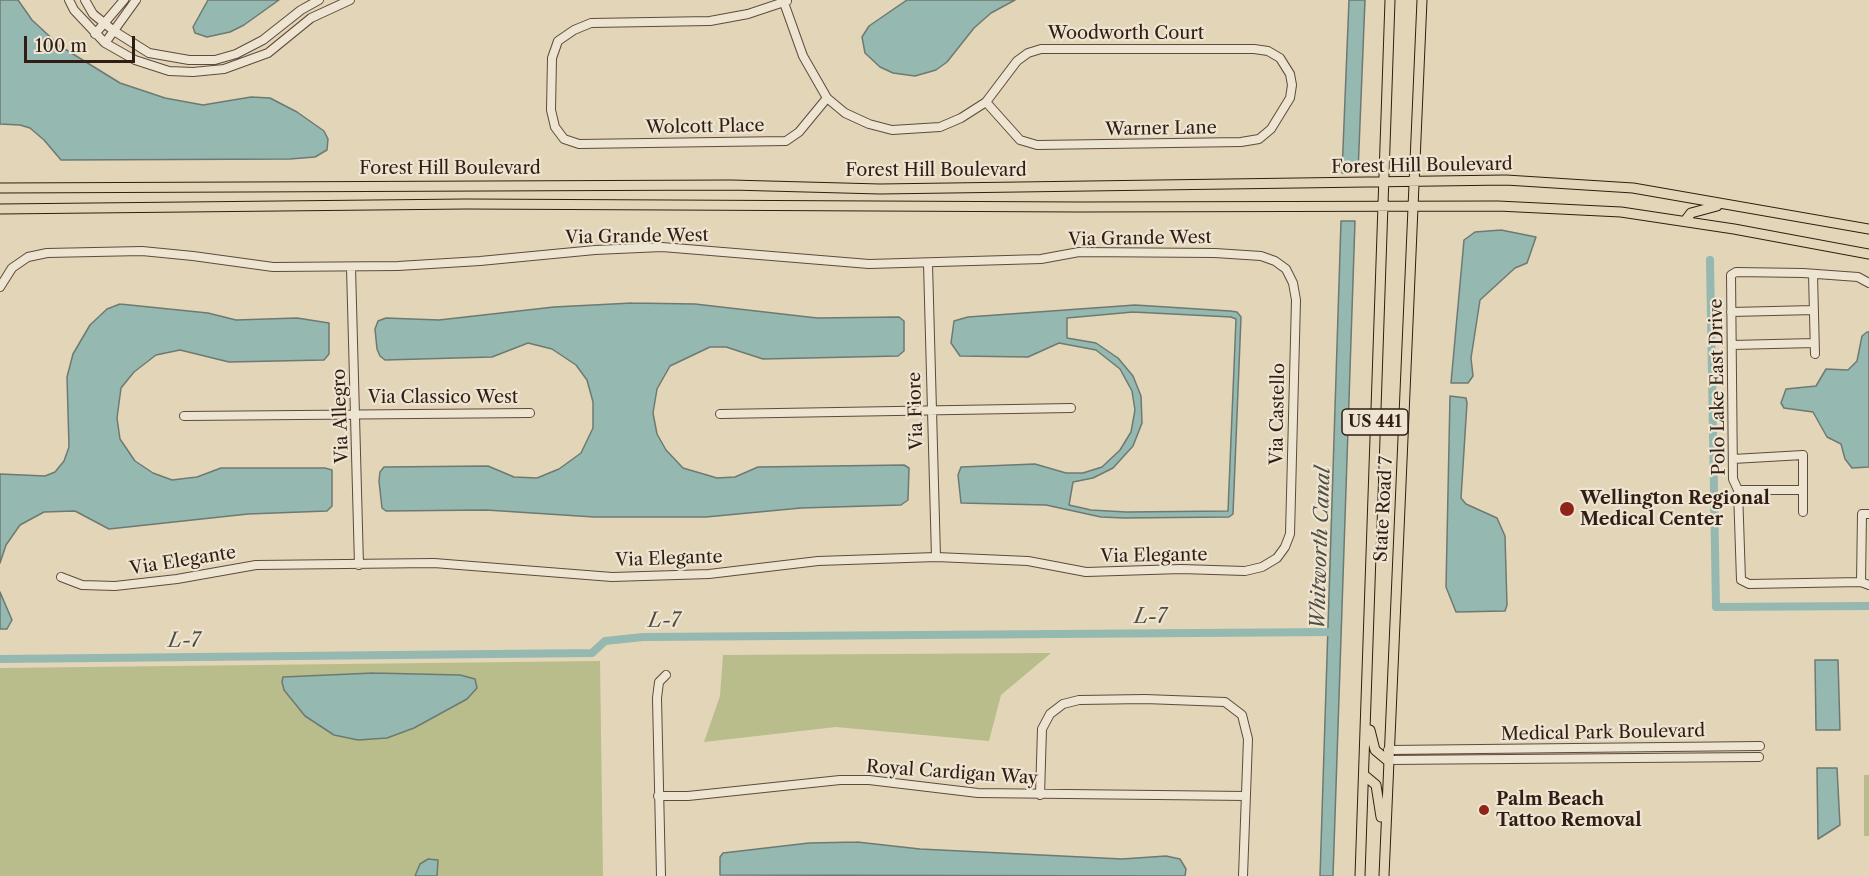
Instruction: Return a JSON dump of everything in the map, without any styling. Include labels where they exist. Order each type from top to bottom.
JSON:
[{"type":"main road","name":"State Road 7","points":[[1360,876],[1381,206],[1390,0]]},
{"type":"main road","name":"State Road 7","points":[[1384,876],[1422,0]]},
{"type":"main road","name":"Forest Hill Boulevard","points":[[0,188],[731,184],[880,189],[1506,180],[1633,188],[1869,229]]},
{"type":"main road","name":"Forest Hill Boulevard","points":[[0,209],[466,204],[1581,208],[1685,221],[1869,254]]},
{"type":"main road","points":[[1685,221],[1691,213],[1722,205]]},
{"type":"main road","points":[[1366,695],[1371,741],[1375,750],[1388,760]]},
{"type":"main road","points":[[1364,775],[1376,785],[1379,795],[1384,861]]},
{"type":"street","points":[[69,0],[74,10],[105,43],[135,60],[169,71],[224,69],[268,53],[311,18],[350,0]]},
{"type":"street","points":[[85,0],[93,14],[114,31],[149,53],[189,60],[215,60],[236,54],[264,40],[301,10],[319,0]]},
{"type":"street","points":[[95,34],[124,0]]},
{"type":"street","points":[[105,43],[136,0]]},
{"type":"street","name":"Woodworth Court","points":[[785,0],[803,56],[827,98],[845,112],[869,124],[892,130],[939,127],[961,118],[986,102],[1017,61],[1028,53],[1041,49],[1254,49],[1268,51],[1280,58]]},
{"type":"street","name":"Wolcott Place","points":[[785,0],[748,14],[710,21],[591,23],[574,30],[558,41],[552,58],[550,110],[555,127],[564,139],[579,144],[786,141],[799,132],[827,98]]},
{"type":"street","name":"Warner Lane","points":[[986,102],[1020,140],[1037,145],[1241,142],[1259,139],[1271,129],[1290,98],[1290,74],[1280,58]]},
{"type":"street","name":"Via Grande West","points":[[0,287],[12,268],[20,262],[28,257],[47,253],[142,252],[193,255],[273,267],[351,267],[480,261],[595,250],[662,248],[721,250],[810,261],[928,264],[1041,259],[1079,252],[1215,253],[1261,256],[1275,261],[1286,269]]},
{"type":"street","name":"Via Fiore","points":[[928,264],[930,409],[936,557]]},
{"type":"street","name":"Via Allegro","points":[[351,267],[359,565]]},
{"type":"street","name":"Via Castello","points":[[1277,558],[1290,534],[1296,300],[1293,283],[1286,269]]},
{"type":"street","name":"Polo Lake East Drive","points":[[1865,583],[1749,584],[1741,580],[1738,490],[1733,479],[1731,275],[1736,273],[1813,274],[1858,277],[1869,283]]},
{"type":"street","points":[[1813,274],[1815,354]]},
{"type":"street","points":[[1731,312],[1814,310]]},
{"type":"street","points":[[1732,345],[1814,343]]},
{"type":"street","points":[[720,414],[1071,408]]},
{"type":"street","name":"Via Classico West","points":[[184,416],[530,413]]},
{"type":"street","points":[[1733,459],[1803,455],[1803,512]]},
{"type":"street","points":[[1738,490],[1803,490]]},
{"type":"street","points":[[1865,583],[1862,514],[1869,514]]},
{"type":"street","name":"Via Elegante","points":[[61,577],[81,585],[115,586],[177,579],[256,565],[434,563],[612,578],[709,574],[818,561],[936,557],[1028,561],[1086,572],[1181,569],[1245,571],[1262,567],[1277,558]]},
{"type":"street","points":[[661,876],[657,796],[657,689],[666,675]]},
{"type":"street","points":[[1040,795],[1042,729],[1056,708],[1079,700],[1218,700],[1238,710],[1245,722],[1248,739],[1243,876]]},
{"type":"street","name":"Medical Park Boulevard","points":[[1388,750],[1760,746]]},
{"type":"street","points":[[1446,749],[1446,760]]},
{"type":"street","name":"Medical Park Boulevard","points":[[1388,760],[1759,757]]},
{"type":"street","name":"Royal Cardigan Way","points":[[657,796],[688,796],[840,780],[869,780],[978,793],[1246,796]]},
{"type":"green space","points":[[1051,653],[1001,695],[989,741],[836,727],[704,742],[720,696],[723,655]]},
{"type":"green space","points":[[600,661],[603,876],[0,876],[0,668]]},
{"type":"green space","points":[[1864,775],[1869,775],[1869,836],[1864,836]]},
{"type":"water","points":[[0,0],[18,0],[32,20],[60,46],[120,83],[165,98],[203,105],[251,97],[270,98],[297,112],[324,131],[328,139],[327,150],[315,157],[290,159],[61,160],[30,128],[0,124]]},
{"type":"water","points":[[208,0],[279,0],[244,25],[230,32],[207,37],[195,33],[193,27]]},
{"type":"water","points":[[907,0],[1015,0],[991,13],[974,28],[947,62],[936,70],[915,76],[893,73],[880,67],[865,53],[862,37],[869,26]]},
{"type":"water","points":[[1349,0],[1365,0],[1358,173],[1342,173]]},
{"type":"water","points":[[1341,221],[1355,221],[1333,876],[1320,876]]},
{"type":"water","points":[[1501,230],[1536,237],[1527,263],[1515,268],[1480,300],[1471,358],[1473,376],[1468,383],[1451,383],[1464,240],[1475,232]]},
{"type":"water","points":[[632,303],[695,304],[817,318],[899,317],[904,321],[904,351],[898,356],[763,359],[726,347],[710,347],[670,366],[657,389],[653,413],[657,434],[666,450],[683,468],[717,478],[735,477],[758,467],[904,465],[909,468],[908,500],[901,505],[801,508],[706,517],[594,517],[486,510],[386,511],[382,508],[379,481],[380,472],[384,467],[488,466],[514,477],[537,478],[559,469],[581,453],[593,428],[593,402],[587,380],[576,365],[552,349],[528,343],[492,357],[385,360],[377,349],[375,329],[378,321],[386,318],[439,320],[554,307]]},
{"type":"water","points":[[120,304],[208,313],[236,320],[297,318],[329,323],[329,354],[324,360],[229,362],[180,350],[156,355],[134,372],[121,388],[117,418],[120,439],[135,461],[153,473],[172,480],[197,477],[221,468],[325,468],[332,470],[332,506],[327,511],[248,514],[109,529],[75,511],[44,512],[20,525],[6,545],[0,563],[0,474],[45,476],[55,472],[64,461],[69,447],[67,377],[73,354],[90,325],[107,309]]},
{"type":"water","points":[[1135,305],[1237,312],[1241,317],[1233,514],[1229,517],[1124,518],[1101,517],[1046,505],[961,503],[958,475],[961,467],[1035,464],[1066,473],[1083,473],[1102,467],[1120,450],[1131,432],[1135,410],[1132,391],[1120,369],[1096,350],[1059,343],[1028,357],[960,356],[951,343],[954,321],[968,317]],"holes":[[[1133,312],[1236,319],[1228,511],[1126,512],[1091,510],[1069,505],[1073,482],[1093,478],[1113,468],[1133,446],[1142,423],[1141,396],[1133,376],[1118,358],[1096,343],[1067,338],[1067,318]]]},
{"type":"water","points":[[1869,332],[1869,467],[1852,468],[1845,459],[1841,444],[1827,437],[1813,412],[1784,408],[1781,403],[1786,389],[1816,386],[1826,369],[1848,370],[1857,361],[1862,336]]},
{"type":"water","points":[[1450,396],[1466,398],[1467,403],[1461,498],[1466,504],[1497,518],[1505,536],[1507,605],[1505,611],[1456,612],[1446,587]]},
{"type":"water","points":[[0,592],[12,620],[7,629],[0,629]]},
{"type":"water","points":[[1815,660],[1838,660],[1840,730],[1816,730]]},
{"type":"water","points":[[373,673],[460,675],[475,679],[477,688],[467,699],[414,728],[387,738],[358,740],[334,735],[305,716],[284,690],[282,682],[283,677]]},
{"type":"water","points":[[1817,768],[1837,768],[1840,825],[1818,839]]},
{"type":"water","points":[[857,842],[920,849],[1122,859],[1166,856],[1180,859],[1186,869],[1185,876],[720,875],[720,857],[723,853],[809,843]]},
{"type":"water","points":[[428,859],[438,860],[437,876],[415,876],[420,864]]},
{"type":"waterway","points":[[1710,260],[1716,607],[1869,606]]},
{"type":"waterway","name":"L-7","points":[[0,659],[592,653],[605,641],[643,637],[1335,632]]},
{"type":"place","name":"Wellington Regional Medical Center","points":[[1567,509]]},
{"type":"place","name":"Palm Beach Tattoo Removal","points":[[1484,810]]},
{"type":"water label","name":"Whitworth Canal","points":[[1321,548]]}]
